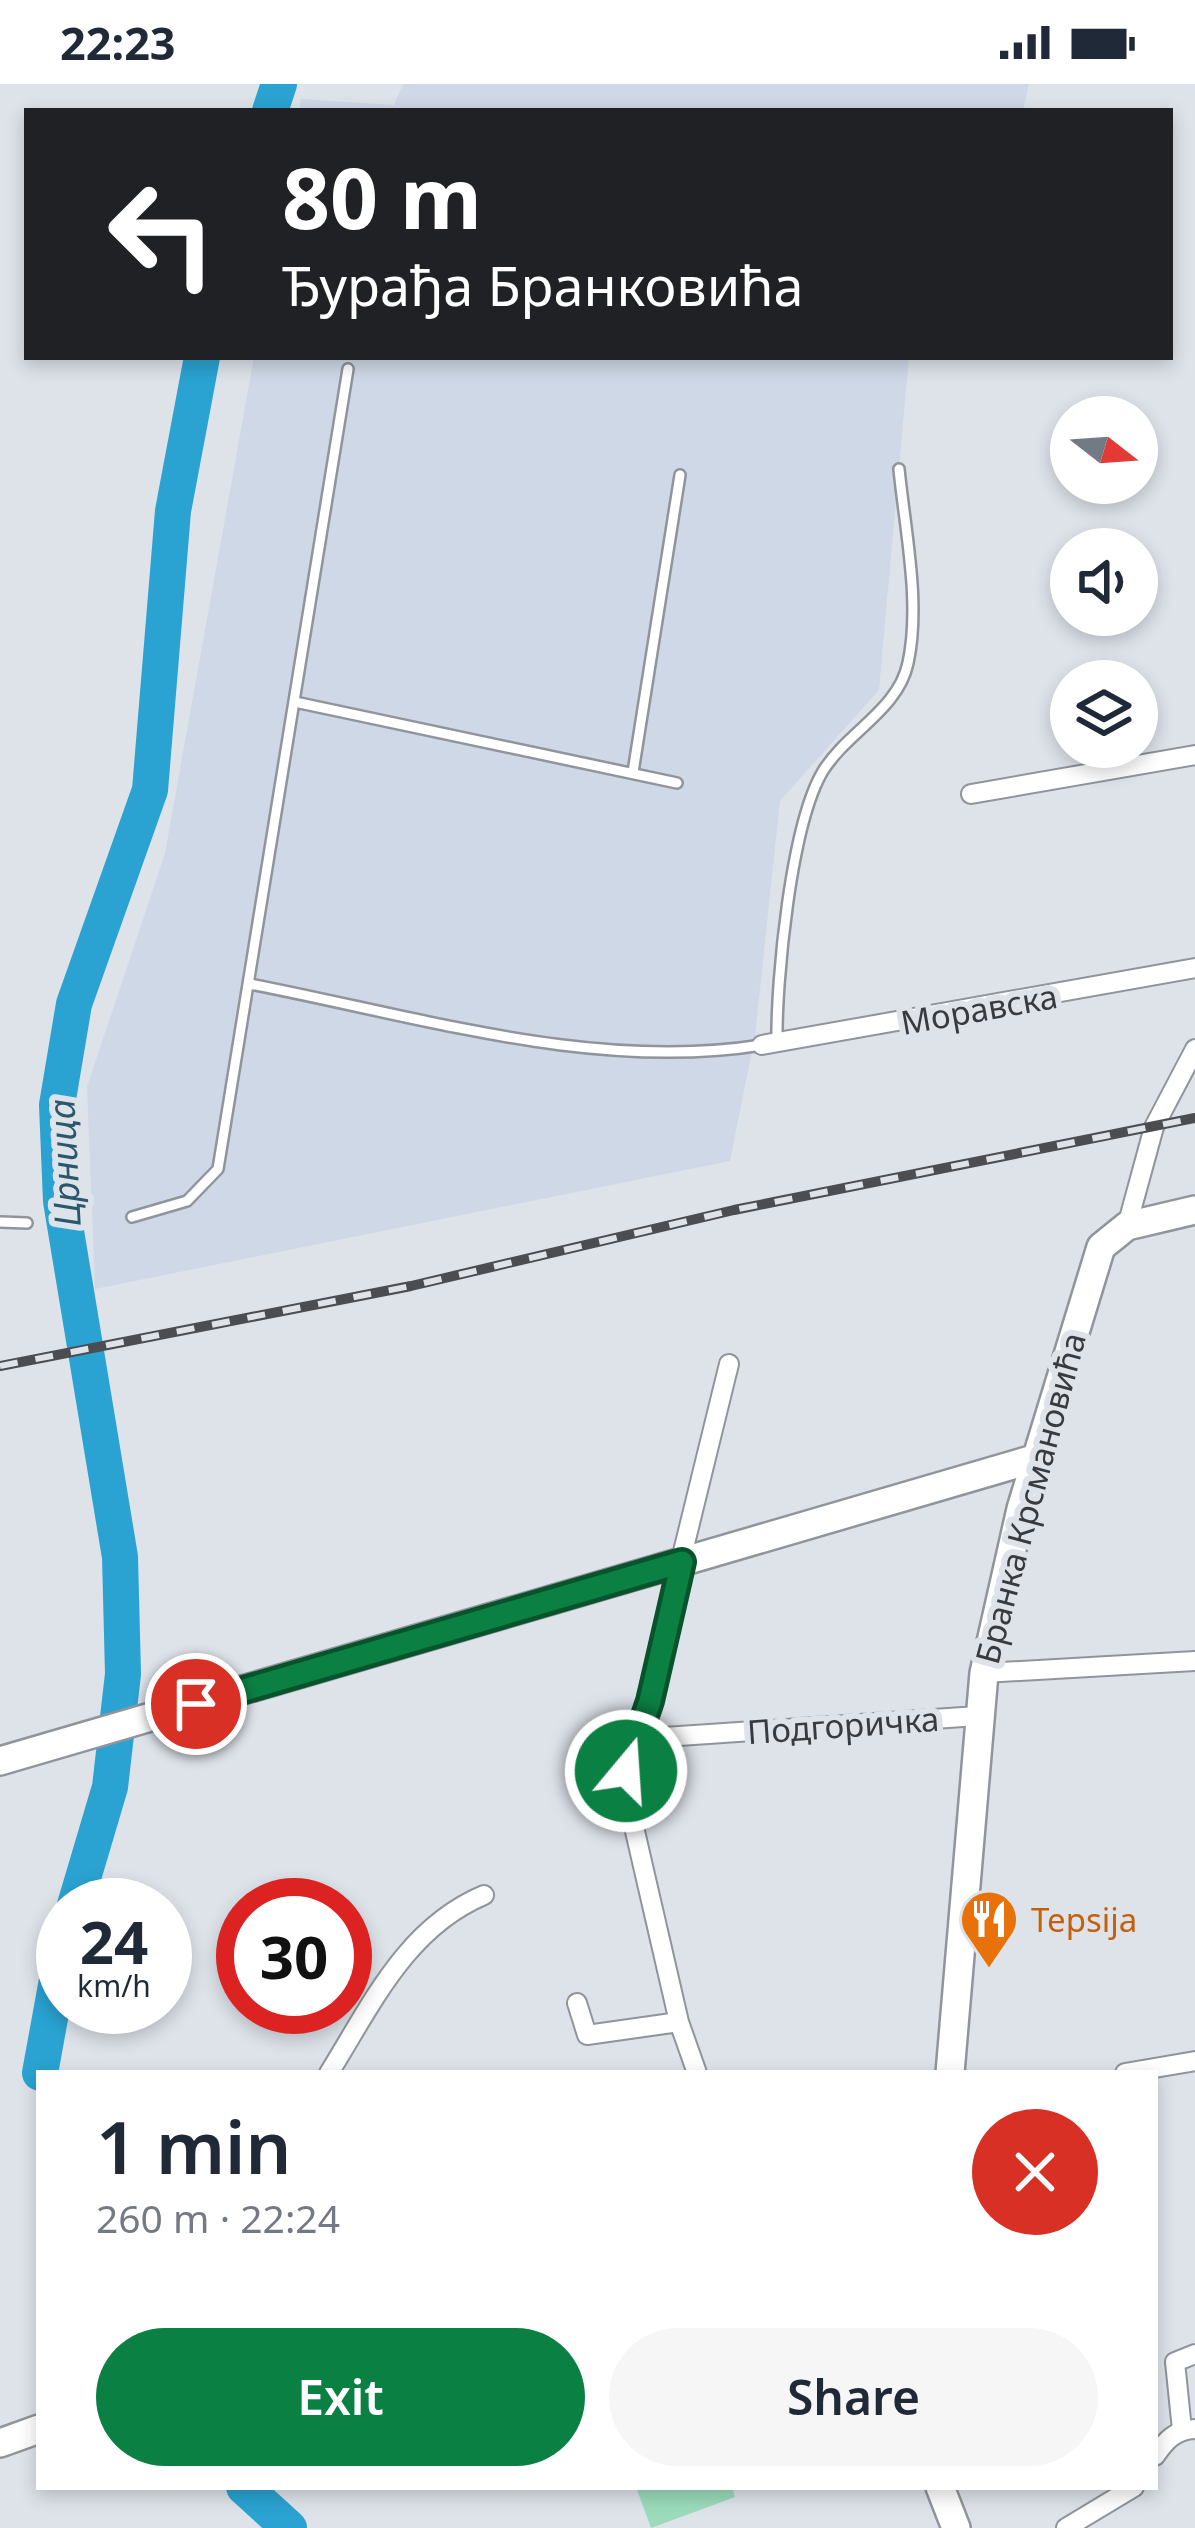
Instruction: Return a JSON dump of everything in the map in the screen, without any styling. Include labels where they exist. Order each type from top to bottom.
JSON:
[{"type":"main road","points":[[1127,1226],[1195,1210]]},
{"type":"main road","name":"Бранка Крсмановића","points":[[950,2070],[984,1672],[1036,1458],[1096,1258],[1107,1239],[1127,1226]]},
{"type":"main road","points":[[0,1761],[1036,1458]]},
{"type":"main road","points":[[0,2443],[36,2430]]},
{"type":"main road","points":[[941,2490],[956,2528]]},
{"type":"street","points":[[971,794],[1195,755]]},
{"type":"street","name":"Моравска","points":[[770,1044],[1195,968]]},
{"type":"street","points":[[1127,1226],[1160,1109],[1195,1049]]},
{"type":"street","points":[[696,2070],[679,2022],[627,1805],[626,1771],[729,1364]]},
{"type":"street","points":[[984,1672],[1195,1661]]},
{"type":"street","name":"Подгоричка","points":[[635,1739],[978,1716]]},
{"type":"street","points":[[331,2070],[418,1938],[446,1912],[484,1895]]},
{"type":"street","points":[[577,2003],[587,2035],[679,2022]]},
{"type":"street","points":[[1142,2070],[1195,2061]]},
{"type":"street","points":[[1158,2454],[1188,2430],[1175,2362],[1195,2354]]},
{"type":"street","points":[[1066,2528],[1129,2490]]},
{"type":"lane","points":[[132,1217],[187,1201],[218,1169],[348,369]]},
{"type":"lane","points":[[250,984],[620,1054],[700,1055],[770,1044],[808,809],[822,772],[884,707],[909,659],[909,574],[899,470]]},
{"type":"lane","points":[[633,772],[680,475]]},
{"type":"lane","points":[[295,701],[677,783]]},
{"type":"lane","points":[[0,1222],[27,1223]]},
{"type":"shaded area","points":[[403,84],[1029,84],[1024,108],[300,108],[301,99],[394,105]]},
{"type":"shaded area","points":[[253,360],[909,360],[879,690],[780,801],[755,1036],[730,1161],[95,1289],[87,1087],[165,853]]},
{"type":"green space","points":[[637,2490],[733,2490],[735,2497],[651,2528]]},
{"type":"waterway","name":"Црница","points":[[271,108],[279,84]]},
{"type":"waterway","name":"Црница","points":[[83,1878],[110,1787],[123,1674],[120,1557],[61,1201],[57,1105],[74,1004],[150,790],[173,511],[201,360]]},
{"type":"waterway","name":"Црница","points":[[41,2070],[47,2034]]},
{"type":"waterway","name":"Црница","points":[[247,2490],[289,2528]]},
{"type":"railway","points":[[0,1366],[411,1286],[734,1210],[1195,1118]]},
{"type":"place","name":"Tepsija","points":[[989,1970]]},
{"type":"route","points":[[196,1704],[682,1562],[650,1701],[626,1771]]}]
